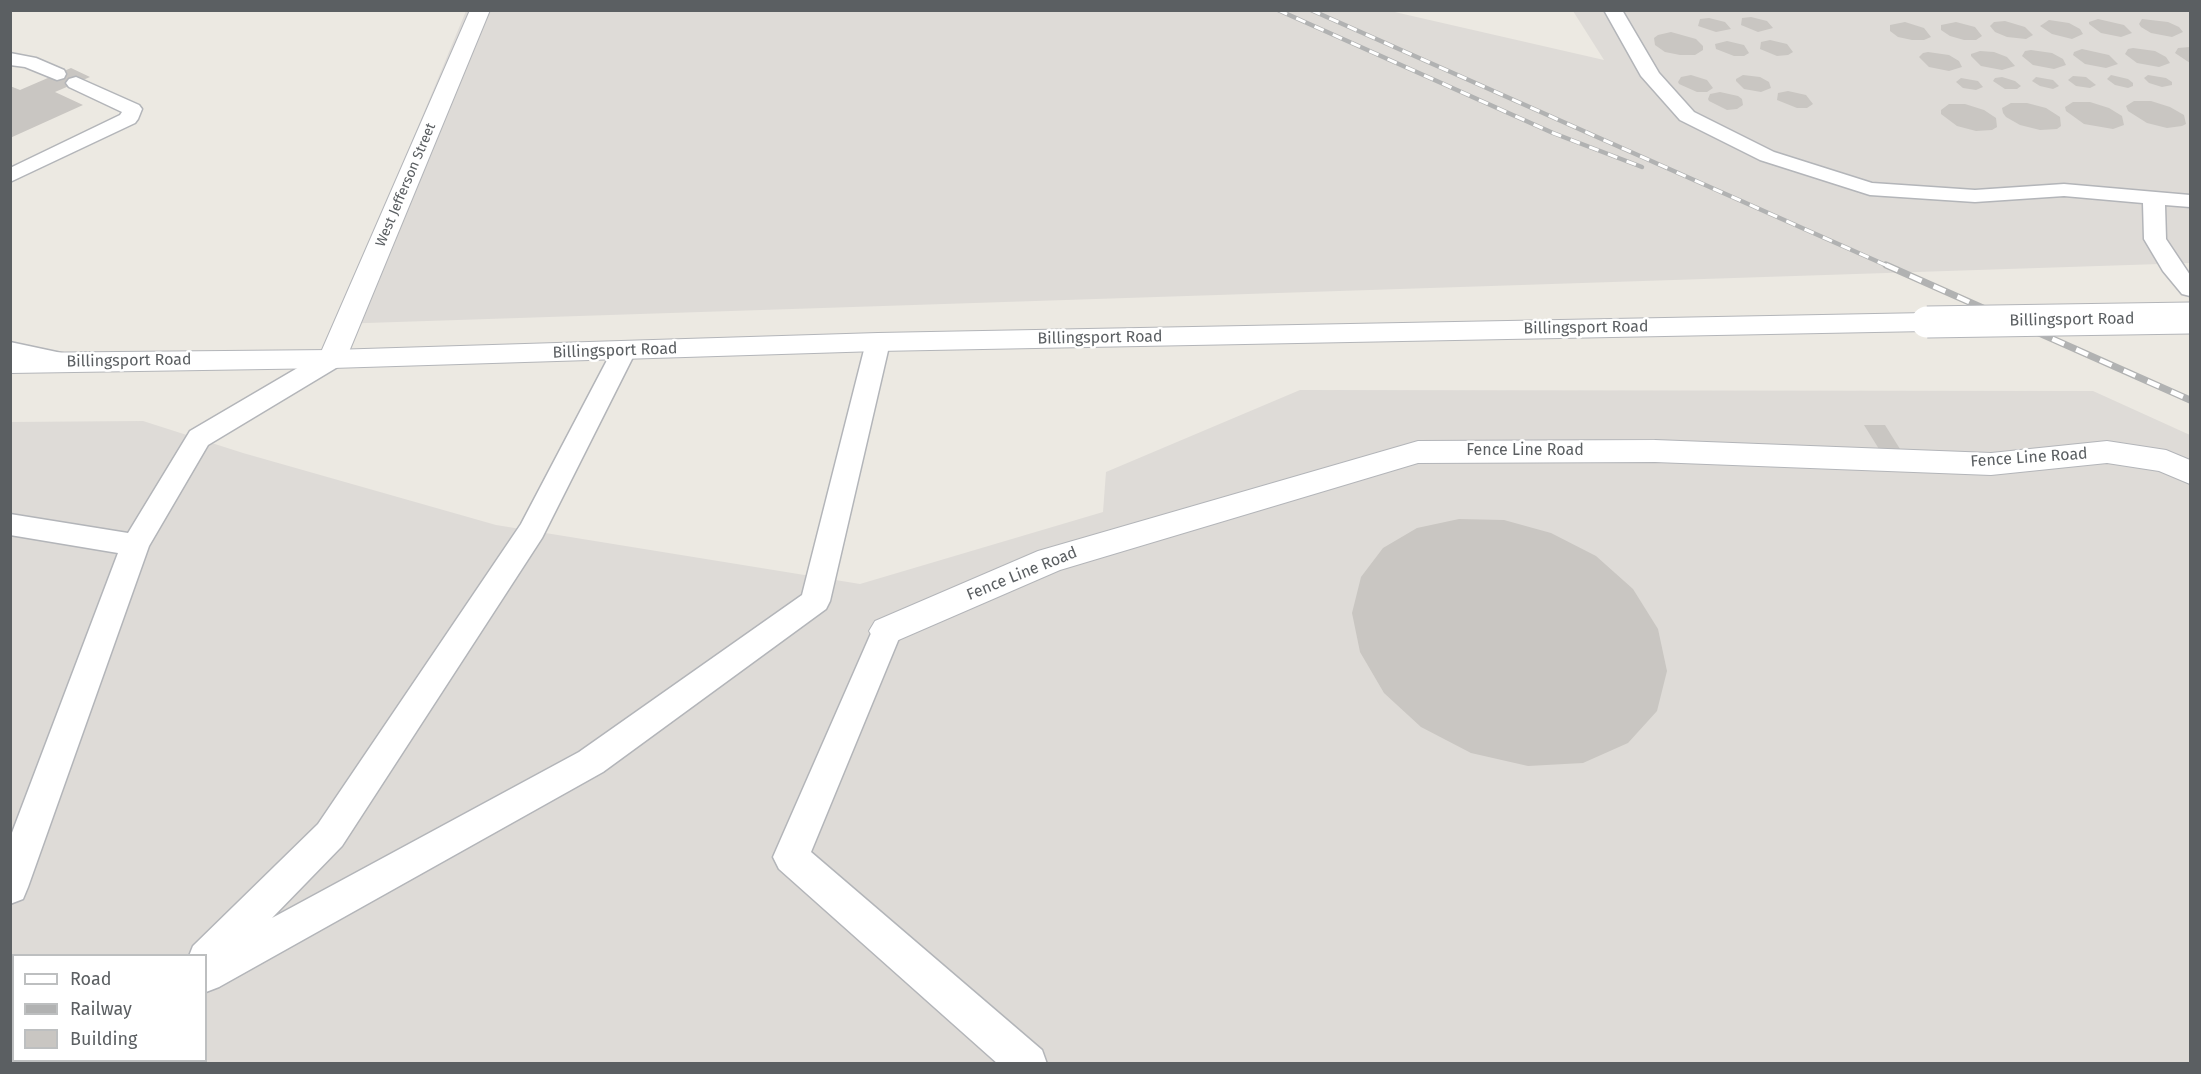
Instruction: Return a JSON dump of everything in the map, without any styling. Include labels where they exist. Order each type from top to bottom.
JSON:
[{"type":"street","name":"West Jefferson Street","points":[[332,359],[480,10]]},
{"type":"street","name":"Billingsport Road","points":[[10,363],[332,359],[878,342],[2190,318]]},
{"type":"street","name":"Fence Line Road","points":[[887,631],[1050,560],[1418,452],[1655,451],[1991,464],[2107,452],[2166,461],[2190,473]]},
{"type":"lane","points":[[1613,10],[1651,76],[1688,116],[1767,156],[1870,189],[1975,196],[2064,190],[2190,201]]},
{"type":"lane","points":[[10,58],[29,62],[57,74]]},
{"type":"lane","points":[[10,176],[128,119],[132,109],[76,83]]},
{"type":"lane","points":[[2154,197],[2155,240],[2171,266],[2190,289]]},
{"type":"lane","points":[[207,973],[591,762],[815,601],[878,342]]},
{"type":"lane","points":[[10,350],[67,362]]},
{"type":"lane","points":[[207,958],[330,836],[532,530],[624,351]]},
{"type":"lane","points":[[10,887],[135,545],[198,438],[332,359]]},
{"type":"lane","points":[[10,524],[135,545]]},
{"type":"lane","points":[[887,631],[791,857],[1028,1064]]},
{"type":"shaded area","points":[[1386,10],[1604,60],[1573,11],[2190,11],[2190,263],[336,324],[466,11]]},
{"type":"shaded area","points":[[1300,390],[2093,391],[2190,435],[2190,1063],[11,1063],[10,422],[143,421],[243,453],[496,525],[860,584],[1103,512],[1106,472]]},
{"type":"building","points":[[1751,17],[1767,21],[1773,28],[1758,32],[1741,25],[1742,18]]},
{"type":"building","points":[[1709,18],[1725,22],[1731,29],[1716,32],[1698,26],[1700,19]]},
{"type":"building","points":[[2098,19],[2124,25],[2132,33],[2121,37],[2101,33],[2089,24]]},
{"type":"building","points":[[2142,19],[2168,22],[2179,27],[2183,32],[2172,37],[2151,33],[2139,24]]},
{"type":"building","points":[[2049,20],[2069,23],[2080,29],[2083,34],[2072,39],[2052,34],[2040,26]]},
{"type":"building","points":[[2005,21],[2025,27],[2033,35],[2026,39],[2007,37],[1995,32],[1990,26],[1994,22]]},
{"type":"building","points":[[1905,22],[1924,28],[1931,37],[1924,40],[1912,40],[1898,37],[1890,31],[1890,25]]},
{"type":"building","points":[[1956,22],[1975,27],[1982,36],[1976,40],[1964,40],[1950,36],[1941,30],[1941,25]]},
{"type":"building","points":[[1671,32],[1696,39],[1703,46],[1703,50],[1695,55],[1680,55],[1665,52],[1655,45],[1654,38]]},
{"type":"building","points":[[1770,40],[1787,44],[1793,52],[1777,56],[1760,49],[1761,42]]},
{"type":"building","points":[[1727,41],[1744,45],[1749,53],[1744,56],[1734,56],[1716,49],[1715,44]]},
{"type":"building","points":[[2190,47],[2190,63],[2175,53],[2178,48]]},
{"type":"building","points":[[2082,49],[2109,55],[2118,64],[2106,68],[2085,64],[2073,55],[2074,52]]},
{"type":"building","points":[[2128,49],[2155,51],[2166,57],[2170,63],[2159,67],[2137,63],[2125,54]]},
{"type":"building","points":[[1980,51],[1994,52],[2007,57],[2015,66],[2002,70],[1981,66],[1971,56]]},
{"type":"building","points":[[2025,51],[2052,53],[2063,59],[2066,65],[2054,69],[2033,65],[2022,56]]},
{"type":"building","points":[[1928,52],[1949,55],[1959,61],[1962,67],[1949,71],[1929,67],[1919,57]]},
{"type":"building","points":[[71,68],[90,77],[55,92],[83,105],[10,138],[10,86],[20,90]]},
{"type":"building","points":[[1691,75],[1707,80],[1713,88],[1707,92],[1697,92],[1679,84],[1681,77]]},
{"type":"building","points":[[1743,75],[1760,77],[1769,82],[1771,88],[1761,92],[1744,89],[1736,81]]},
{"type":"building","points":[[2111,75],[2128,79],[2133,86],[2128,88],[2115,85],[2107,79]]},
{"type":"building","points":[[2148,75],[2166,78],[2172,82],[2172,85],[2162,87],[2149,83],[2144,78]]},
{"type":"building","points":[[2073,76],[2086,77],[2096,85],[2090,88],[2076,86],[2068,80]]},
{"type":"building","points":[[2002,77],[2015,81],[2021,86],[2017,89],[2005,89],[1993,81],[1995,78]]},
{"type":"building","points":[[2036,77],[2053,80],[2059,86],[2053,89],[2040,86],[2032,81]]},
{"type":"building","points":[[1961,78],[1978,81],[1983,87],[1976,90],[1963,88],[1956,82]]},
{"type":"building","points":[[1788,91],[1806,95],[1813,104],[1807,108],[1797,108],[1777,100],[1778,93]]},
{"type":"building","points":[[1720,92],[1738,96],[1742,99],[1743,105],[1737,109],[1727,110],[1709,101],[1710,94]]},
{"type":"building","points":[[2134,101],[2151,101],[2170,107],[2184,115],[2186,124],[2167,128],[2147,123],[2128,111],[2126,106]]},
{"type":"building","points":[[2073,102],[2090,102],[2109,108],[2122,116],[2124,125],[2113,129],[2084,124],[2066,111],[2065,107]]},
{"type":"building","points":[[2011,103],[2027,103],[2046,108],[2060,117],[2061,126],[2057,129],[2040,130],[2020,125],[2003,113],[2002,108]]},
{"type":"building","points":[[1949,104],[1965,104],[1984,110],[1996,118],[1997,127],[1992,130],[1976,131],[1957,126],[1941,114],[1941,110]]},
{"type":"building","points":[[1864,425],[1885,425],[1900,449],[1879,449]]},
{"type":"building","points":[[1459,519],[1504,520],[1551,533],[1596,556],[1633,589],[1658,629],[1667,671],[1657,711],[1628,743],[1583,763],[1528,766],[1471,753],[1421,727],[1384,693],[1360,652],[1352,613],[1361,577],[1383,548],[1417,528]]},
{"type":"railway","points":[[1278,10],[1553,133],[1642,167]]},
{"type":"railway","points":[[1311,10],[1890,267]]},
{"type":"railway","points":[[1886,265],[2190,400]]}]
